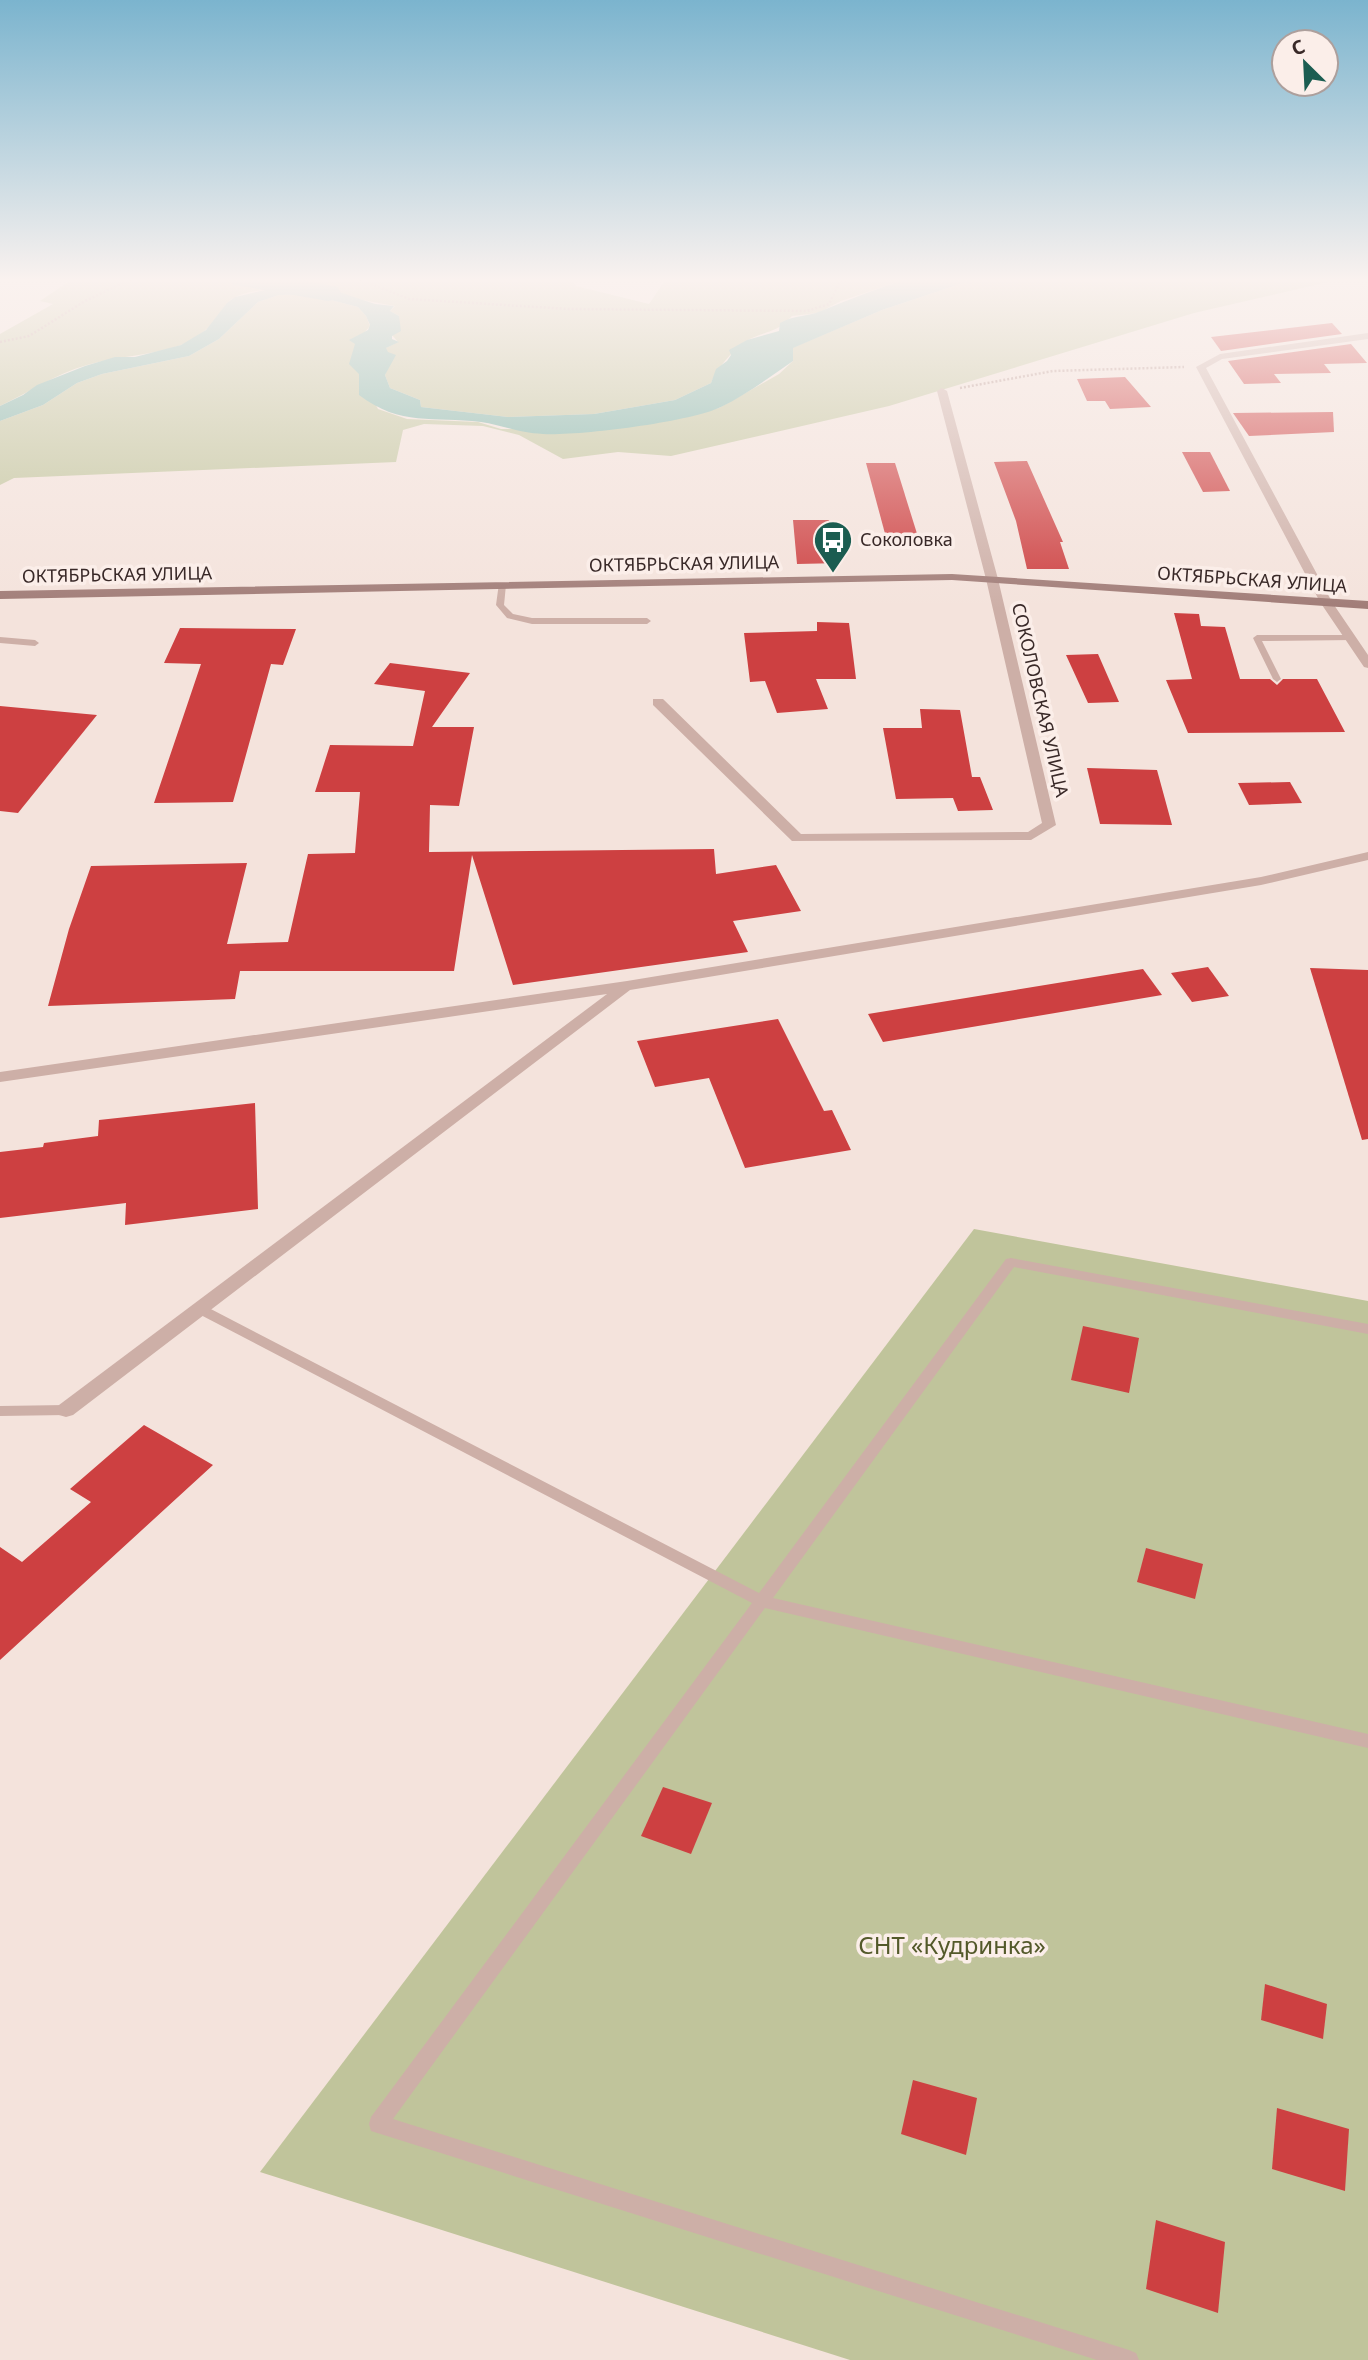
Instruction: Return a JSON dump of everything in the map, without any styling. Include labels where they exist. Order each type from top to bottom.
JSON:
[{"type":"street","points":[[1212,388],[1326,602],[1368,664]]},
{"type":"street","name":"СОКОЛОВСКАЯ УЛИЦА","points":[[657,702],[797,838],[1031,836],[1049,825],[992,579],[942,391]]},
{"type":"street","name":"ОКТЯБРЬСКАЯ УЛИЦА","points":[[0,595],[830,578],[992,579],[1368,605]]},
{"type":"street","points":[[0,1077],[627,986],[1261,881],[1368,856]]},
{"type":"street","points":[[66,1410],[627,986]]},
{"type":"lane","points":[[502,585],[500,605],[510,616],[532,621],[647,621]]},
{"type":"lane","points":[[1278,679],[1257,638],[1350,638]]},
{"type":"lane","points":[[0,640],[35,643]]},
{"type":"lane","points":[[1129,2360],[378,2124],[1011,1262],[1368,1329]]},
{"type":"lane","points":[[200,1309],[761,1601],[1368,1741]]},
{"type":"lane","points":[[0,1410],[66,1410]]},
{"type":"path","points":[[942,391],[957,388]]},
{"type":"green space","points":[[0,388],[34,388],[0,406]]},
{"type":"green space","points":[[69,388],[367,388],[378,409],[407,419],[478,422],[501,429],[617,428],[719,408],[754,388],[948,388],[889,406],[671,456],[618,452],[563,459],[519,435],[483,426],[424,424],[403,430],[396,462],[14,478],[0,485],[0,421],[43,405]]},
{"type":"green space","points":[[390,388],[700,388],[675,400],[594,414],[508,417],[421,407],[420,400]]},
{"type":"green space","name":"СНТ «Кудринка»","points":[[974,1229],[1368,1301],[1368,2360],[850,2360],[260,2172]]},
{"type":"water","points":[[33,388],[69,388],[43,405],[0,421],[0,406]]},
{"type":"water","points":[[359,388],[390,388],[420,400],[421,407],[508,417],[594,414],[675,400],[700,388],[753,388],[721,407],[685,418],[582,433],[543,434],[481,422],[403,416],[374,405],[359,395]]},
{"type":"building","points":[[1081,388],[1135,388],[1151,407],[1110,409],[1105,401],[1087,401]]},
{"type":"building","points":[[1333,412],[1334,432],[1249,436],[1233,413]]},
{"type":"building","points":[[1182,452],[1210,452],[1230,491],[1203,492]]},
{"type":"building","points":[[1027,461],[1063,542],[1060,542],[1069,569],[1027,569],[1016,521],[994,462]]},
{"type":"building","points":[[866,463],[895,463],[919,540],[887,541]]},
{"type":"building","points":[[793,520],[829,520],[842,563],[797,564]]},
{"type":"building","points":[[1174,613],[1199,614],[1201,626],[1225,627],[1240,679],[1270,679],[1277,685],[1283,679],[1317,679],[1345,732],[1188,733],[1166,680],[1192,679]]},
{"type":"building","points":[[817,622],[849,623],[856,679],[816,679],[828,709],[777,713],[765,681],[750,682],[744,633],[817,631]]},
{"type":"building","points":[[180,628],[296,629],[283,665],[271,664],[233,802],[154,803],[201,664],[164,663]]},
{"type":"building","points":[[1098,654],[1119,702],[1088,703],[1066,655]]},
{"type":"building","points":[[390,663],[470,673],[432,727],[474,727],[459,806],[430,805],[429,852],[714,849],[716,874],[776,865],[801,911],[733,921],[748,952],[513,985],[472,855],[454,971],[240,971],[235,999],[48,1006],[69,929],[91,866],[247,863],[227,944],[288,942],[308,854],[355,853],[360,792],[315,792],[330,745],[413,746],[425,691],[374,684]]},
{"type":"building","points":[[0,706],[97,715],[18,813],[0,811]]},
{"type":"building","points":[[920,709],[960,710],[972,777],[980,777],[993,810],[958,811],[953,798],[896,799],[883,728],[922,728]]},
{"type":"building","points":[[1087,768],[1157,770],[1172,825],[1100,824]]},
{"type":"building","points":[[1290,782],[1302,803],[1249,805],[1238,783]]},
{"type":"building","points":[[1208,967],[1229,996],[1192,1002],[1171,973]]},
{"type":"building","points":[[1310,968],[1368,970],[1368,1139],[1362,1140]]},
{"type":"building","points":[[1143,969],[1162,995],[883,1042],[868,1014]]},
{"type":"building","points":[[778,1019],[824,1111],[832,1110],[851,1150],[745,1168],[709,1078],[655,1087],[637,1041]]},
{"type":"building","points":[[255,1103],[258,1209],[125,1225],[126,1203],[0,1218],[0,1152],[98,1136],[99,1120]]},
{"type":"building","points":[[1083,1326],[1139,1338],[1129,1393],[1071,1380]]},
{"type":"building","points":[[144,1425],[213,1465],[0,1660],[0,1547],[22,1562],[91,1502],[70,1489]]},
{"type":"building","points":[[1146,1548],[1203,1564],[1195,1599],[1137,1582]]},
{"type":"building","points":[[663,1787],[712,1803],[691,1854],[641,1836]]},
{"type":"building","points":[[1265,1984],[1327,2004],[1323,2039],[1261,2020]]},
{"type":"building","points":[[913,2080],[977,2098],[966,2155],[901,2134]]},
{"type":"building","points":[[1277,2108],[1349,2129],[1345,2191],[1272,2169]]},
{"type":"building","points":[[1156,2220],[1225,2242],[1218,2313],[1146,2289]]},
{"type":"place","name":"Соколовка","points":[[833,574]]}]
